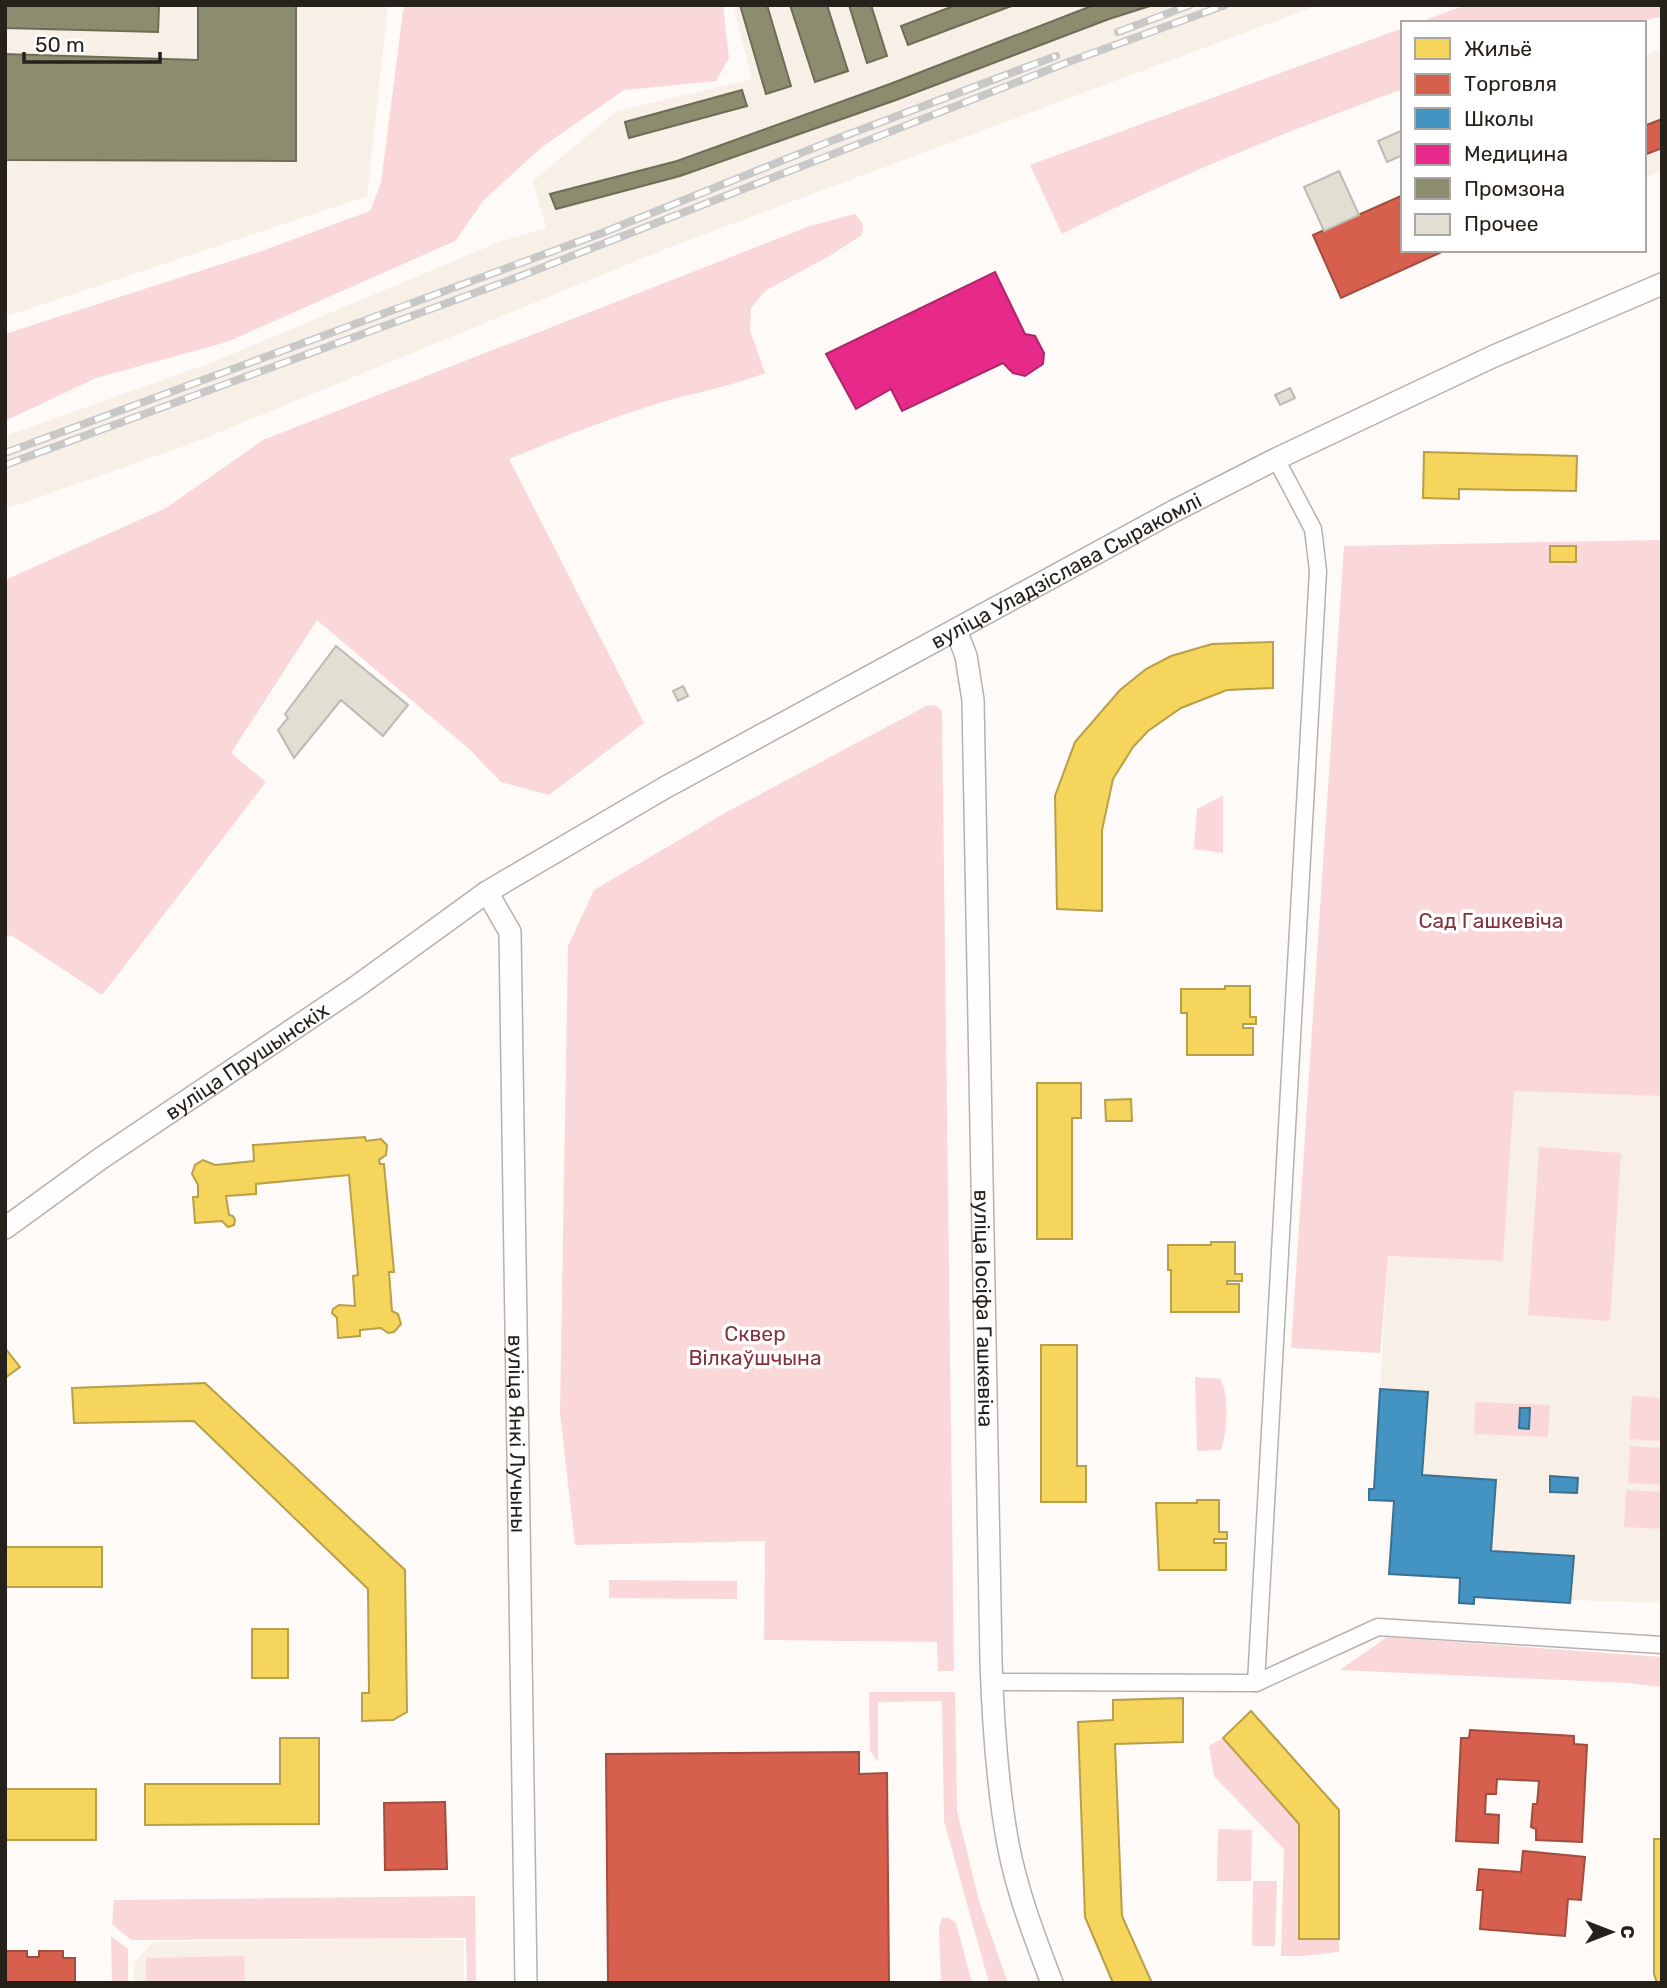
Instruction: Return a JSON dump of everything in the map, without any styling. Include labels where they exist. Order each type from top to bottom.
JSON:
[{"type":"street","name":"вуліца Уладзіслава Сыракомлі","points":[[487,892],[666,787],[1174,511],[1276,459],[1492,357],[1662,284]]},
{"type":"street","points":[[1256,1683],[1318,571],[1313,529],[1276,459]]},
{"type":"street","name":"вуліца Іосіфа Гашкевіча","points":[[956,630],[966,656],[973,700],[992,1682],[1008,1846],[1029,1923],[1052,1983]]},
{"type":"street","name":"вуліца Прушынскіх","points":[[5,1228],[100,1159],[356,987],[487,892]]},
{"type":"street","name":"вуліца Янкі Лучыны","points":[[487,892],[510,932],[526,1983]]},
{"type":"street","points":[[992,1682],[1256,1683],[1378,1627],[1662,1645]]},
{"type":"shaded area","points":[[5,5],[388,5],[367,196],[5,317]]},
{"type":"shaded area","points":[[733,5],[1319,5],[665,249],[193,443],[5,509],[5,436],[213,362],[499,242],[546,228],[533,181],[617,111],[752,79]]},
{"type":"shaded area","points":[[1662,49],[1662,171],[1646,177],[1646,55]]},
{"type":"shaded area","points":[[1513,1091],[1662,1096],[1662,1603],[1571,1600],[1570,1603],[1475,1597],[1474,1604],[1459,1603],[1460,1578],[1389,1574],[1393,1502],[1369,1500],[1369,1489],[1374,1489],[1388,1256],[1503,1261]]},
{"type":"shaded area","points":[[464,1940],[464,1983],[134,1983],[134,1963],[153,1942]]},
{"type":"green space","points":[[406,5],[723,5],[729,58],[716,81],[624,90],[542,147],[484,200],[455,241],[227,342],[96,378],[5,421],[5,334],[262,251],[370,211],[381,183],[403,11]]},
{"type":"green space","points":[[1465,5],[1662,5],[1662,16],[1643,21],[1423,21]]},
{"type":"green space","points":[[1401,29],[1401,90],[1230,156],[1062,234],[1030,165]]},
{"type":"green space","points":[[855,214],[863,224],[862,235],[765,291],[751,308],[750,330],[765,373],[634,411],[509,459],[644,723],[549,795],[501,782],[468,748],[317,620],[231,753],[266,782],[102,995],[11,935],[5,938],[5,580],[166,508],[263,440],[810,226]]},
{"type":"green space","name":"Сад Гашкевіча","points":[[1662,540],[1662,1096],[1514,1091],[1503,1261],[1388,1256],[1380,1353],[1291,1348],[1344,546]]},
{"type":"green space","name":"Сквер Вілкаўшчына","points":[[928,705],[937,706],[942,711],[954,1671],[938,1671],[937,1642],[764,1640],[765,1541],[575,1545],[560,1413],[568,946],[594,890],[725,813]]},
{"type":"green space","points":[[1223,796],[1223,853],[1194,849],[1197,809]]},
{"type":"green space","points":[[1539,1147],[1621,1153],[1610,1321],[1528,1315]]},
{"type":"green space","points":[[1195,1377],[1220,1379],[1223,1386],[1226,1414],[1221,1450],[1197,1451]]},
{"type":"green space","points":[[1632,1396],[1662,1398],[1662,1441],[1629,1439]]},
{"type":"green space","points":[[1475,1402],[1550,1405],[1548,1437],[1474,1434]]},
{"type":"green space","points":[[1630,1446],[1662,1448],[1662,1485],[1628,1483]]},
{"type":"green space","points":[[1626,1490],[1662,1492],[1662,1529],[1624,1527]]},
{"type":"green space","points":[[609,1580],[737,1581],[737,1599],[609,1598]]},
{"type":"green space","points":[[1387,1637],[1662,1657],[1662,1687],[1627,1683],[1340,1670]]},
{"type":"green space","points":[[869,1692],[955,1692],[957,1811],[979,1901],[1008,1983],[989,1983],[944,1821],[942,1701],[878,1702],[878,1762],[870,1751]]},
{"type":"green space","points":[[1223,1738],[1299,1824],[1299,1939],[1339,1939],[1339,1952],[1281,1956],[1284,1849],[1214,1776],[1209,1746]]},
{"type":"green space","points":[[1218,1829],[1252,1830],[1251,1881],[1217,1881]]},
{"type":"green space","points":[[1253,1881],[1277,1881],[1275,1946],[1252,1946]]},
{"type":"green space","points":[[475,1896],[476,1983],[467,1983],[466,1938],[131,1940],[112,1924],[114,1900]]},
{"type":"green space","points":[[942,1918],[949,1918],[956,1923],[972,1983],[941,1983],[939,1928]]},
{"type":"green space","points":[[111,1936],[128,1949],[128,1983],[112,1983]]},
{"type":"green space","points":[[244,1956],[245,1983],[146,1983],[146,1958]]},
{"type":"building: Жильё","points":[[1424,452],[1577,456],[1576,491],[1459,489],[1459,499],[1423,498]]},
{"type":"building: Жильё","points":[[1550,546],[1576,546],[1576,562],[1550,562]]},
{"type":"building: Жильё","points":[[1273,642],[1273,688],[1227,690],[1181,708],[1148,731],[1133,747],[1113,779],[1102,830],[1102,911],[1057,909],[1055,796],[1075,742],[1120,690],[1146,669],[1171,656],[1212,644]]},
{"type":"building: Жильё","points":[[1225,986],[1250,986],[1250,1017],[1256,1017],[1256,1024],[1243,1024],[1243,1028],[1253,1028],[1253,1055],[1187,1055],[1187,1013],[1181,1013],[1181,989],[1225,989]]},
{"type":"building: Жильё","points":[[1037,1083],[1081,1083],[1081,1118],[1072,1118],[1072,1239],[1037,1239]]},
{"type":"building: Жильё","points":[[1131,1099],[1132,1121],[1106,1121],[1105,1100]]},
{"type":"building: Жильё","points":[[365,1137],[366,1141],[381,1139],[387,1145],[386,1155],[379,1160],[380,1164],[384,1164],[394,1272],[389,1272],[392,1311],[398,1314],[401,1324],[394,1332],[388,1333],[381,1328],[360,1330],[360,1336],[338,1338],[337,1318],[332,1313],[333,1309],[339,1305],[355,1306],[353,1276],[358,1275],[349,1175],[256,1184],[256,1194],[226,1196],[229,1215],[235,1220],[234,1225],[228,1227],[222,1221],[195,1223],[193,1197],[198,1197],[198,1185],[192,1174],[195,1165],[203,1160],[215,1165],[254,1161],[253,1145]]},
{"type":"building: Жильё","points":[[1211,1242],[1235,1242],[1235,1274],[1242,1274],[1242,1281],[1227,1281],[1227,1284],[1239,1284],[1239,1312],[1171,1312],[1168,1245],[1211,1245]]},
{"type":"building: Жильё","points":[[1041,1345],[1077,1345],[1077,1466],[1086,1466],[1086,1502],[1041,1502]]},
{"type":"building: Жильё","points":[[5,1348],[20,1367],[5,1378]]},
{"type":"building: Жильё","points":[[205,1383],[405,1570],[407,1712],[393,1720],[362,1721],[362,1693],[369,1693],[368,1589],[194,1421],[74,1423],[72,1388]]},
{"type":"building: Жильё","points":[[1197,1500],[1219,1500],[1219,1532],[1227,1532],[1227,1539],[1214,1539],[1214,1543],[1226,1543],[1226,1570],[1159,1570],[1156,1503],[1197,1503]]},
{"type":"building: Жильё","points":[[5,1547],[102,1547],[102,1587],[5,1587]]},
{"type":"building: Жильё","points":[[252,1629],[288,1629],[288,1678],[252,1678]]},
{"type":"building: Жильё","points":[[1183,1698],[1183,1742],[1115,1744],[1122,1916],[1152,1983],[1113,1983],[1085,1917],[1078,1722],[1113,1720],[1113,1700]]},
{"type":"building: Жильё","points":[[1251,1711],[1339,1810],[1339,1939],[1299,1939],[1299,1824],[1223,1738]]},
{"type":"building: Жильё","points":[[280,1738],[319,1738],[319,1824],[145,1825],[145,1784],[280,1784]]},
{"type":"building: Жильё","points":[[5,1789],[96,1789],[96,1840],[5,1840]]},
{"type":"building: Жильё","points":[[1654,1839],[1662,1839],[1662,1983],[1657,1983],[1654,1974]]},
{"type":"building: Торговля","points":[[1662,119],[1662,148],[1646,154],[1646,125]]},
{"type":"building: Торговля","points":[[1401,196],[1401,252],[1442,252],[1341,298],[1313,235]]},
{"type":"building: Торговля","points":[[1470,1730],[1574,1736],[1574,1744],[1587,1745],[1582,1842],[1536,1840],[1536,1829],[1531,1827],[1539,1781],[1497,1779],[1496,1794],[1486,1794],[1485,1814],[1499,1815],[1498,1843],[1456,1841],[1461,1738],[1469,1738]]},
{"type":"building: Торговля","points":[[859,1752],[859,1774],[887,1773],[889,1983],[608,1983],[606,1754]]},
{"type":"building: Торговля","points":[[445,1802],[447,1869],[385,1870],[384,1803]]},
{"type":"building: Торговля","points":[[1523,1851],[1585,1857],[1581,1900],[1568,1899],[1565,1936],[1480,1929],[1483,1890],[1477,1890],[1479,1869],[1521,1872]]},
{"type":"building: Торговля","points":[[5,1951],[27,1951],[27,1957],[39,1957],[39,1951],[63,1951],[63,1958],[75,1958],[75,1983],[5,1982]]},
{"type":"building: Школы","points":[[1380,1389],[1428,1392],[1422,1475],[1496,1480],[1491,1551],[1574,1556],[1570,1603],[1474,1597],[1474,1604],[1459,1603],[1460,1578],[1389,1574],[1394,1501],[1369,1500],[1369,1489],[1374,1489]]},
{"type":"building: Школы","points":[[1520,1408],[1530,1408],[1529,1429],[1519,1428]]},
{"type":"building: Школы","points":[[1550,1476],[1578,1478],[1577,1493],[1550,1492]]},
{"type":"building: Медицина","points":[[995,272],[1025,334],[1035,336],[1044,353],[1043,364],[1025,376],[1013,373],[1003,363],[902,411],[891,389],[856,409],[826,354]]},
{"type":"building: Промзона","points":[[5,5],[159,5],[158,32],[5,28]]},
{"type":"building: Промзона","points":[[198,5],[296,5],[296,161],[5,160],[5,54],[198,60]]},
{"type":"building: Промзона","points":[[740,5],[767,5],[791,86],[766,94]]},
{"type":"building: Промзона","points":[[790,5],[827,5],[848,71],[815,82]]},
{"type":"building: Промзона","points":[[849,5],[871,5],[887,56],[867,63]]},
{"type":"building: Промзона","points":[[956,5],[1014,5],[908,45],[901,26]]},
{"type":"building: Промзона","points":[[1094,5],[1153,5],[680,176],[556,209],[550,194],[677,161],[890,84]]},
{"type":"building: Промзона","points":[[742,90],[747,106],[629,138],[625,122]]},
{"type":"building: Прочее","points":[[1401,131],[1401,156],[1387,162],[1378,141]]},
{"type":"building: Прочее","points":[[1339,171],[1359,215],[1324,231],[1304,187]]},
{"type":"building: Прочее","points":[[1290,388],[1295,398],[1280,405],[1275,395]]},
{"type":"building: Прочее","points":[[336,646],[408,705],[383,736],[341,700],[294,758],[278,730],[288,718],[285,714]]},
{"type":"building: Прочее","points":[[683,686],[688,696],[678,701],[673,691]]},
{"type":"railway","points":[[1118,32],[1190,5]]},
{"type":"railway","points":[[5,465],[518,277],[1071,61],[1225,5]]},
{"type":"railway","points":[[5,453],[602,233],[831,141],[1056,56]]}]
